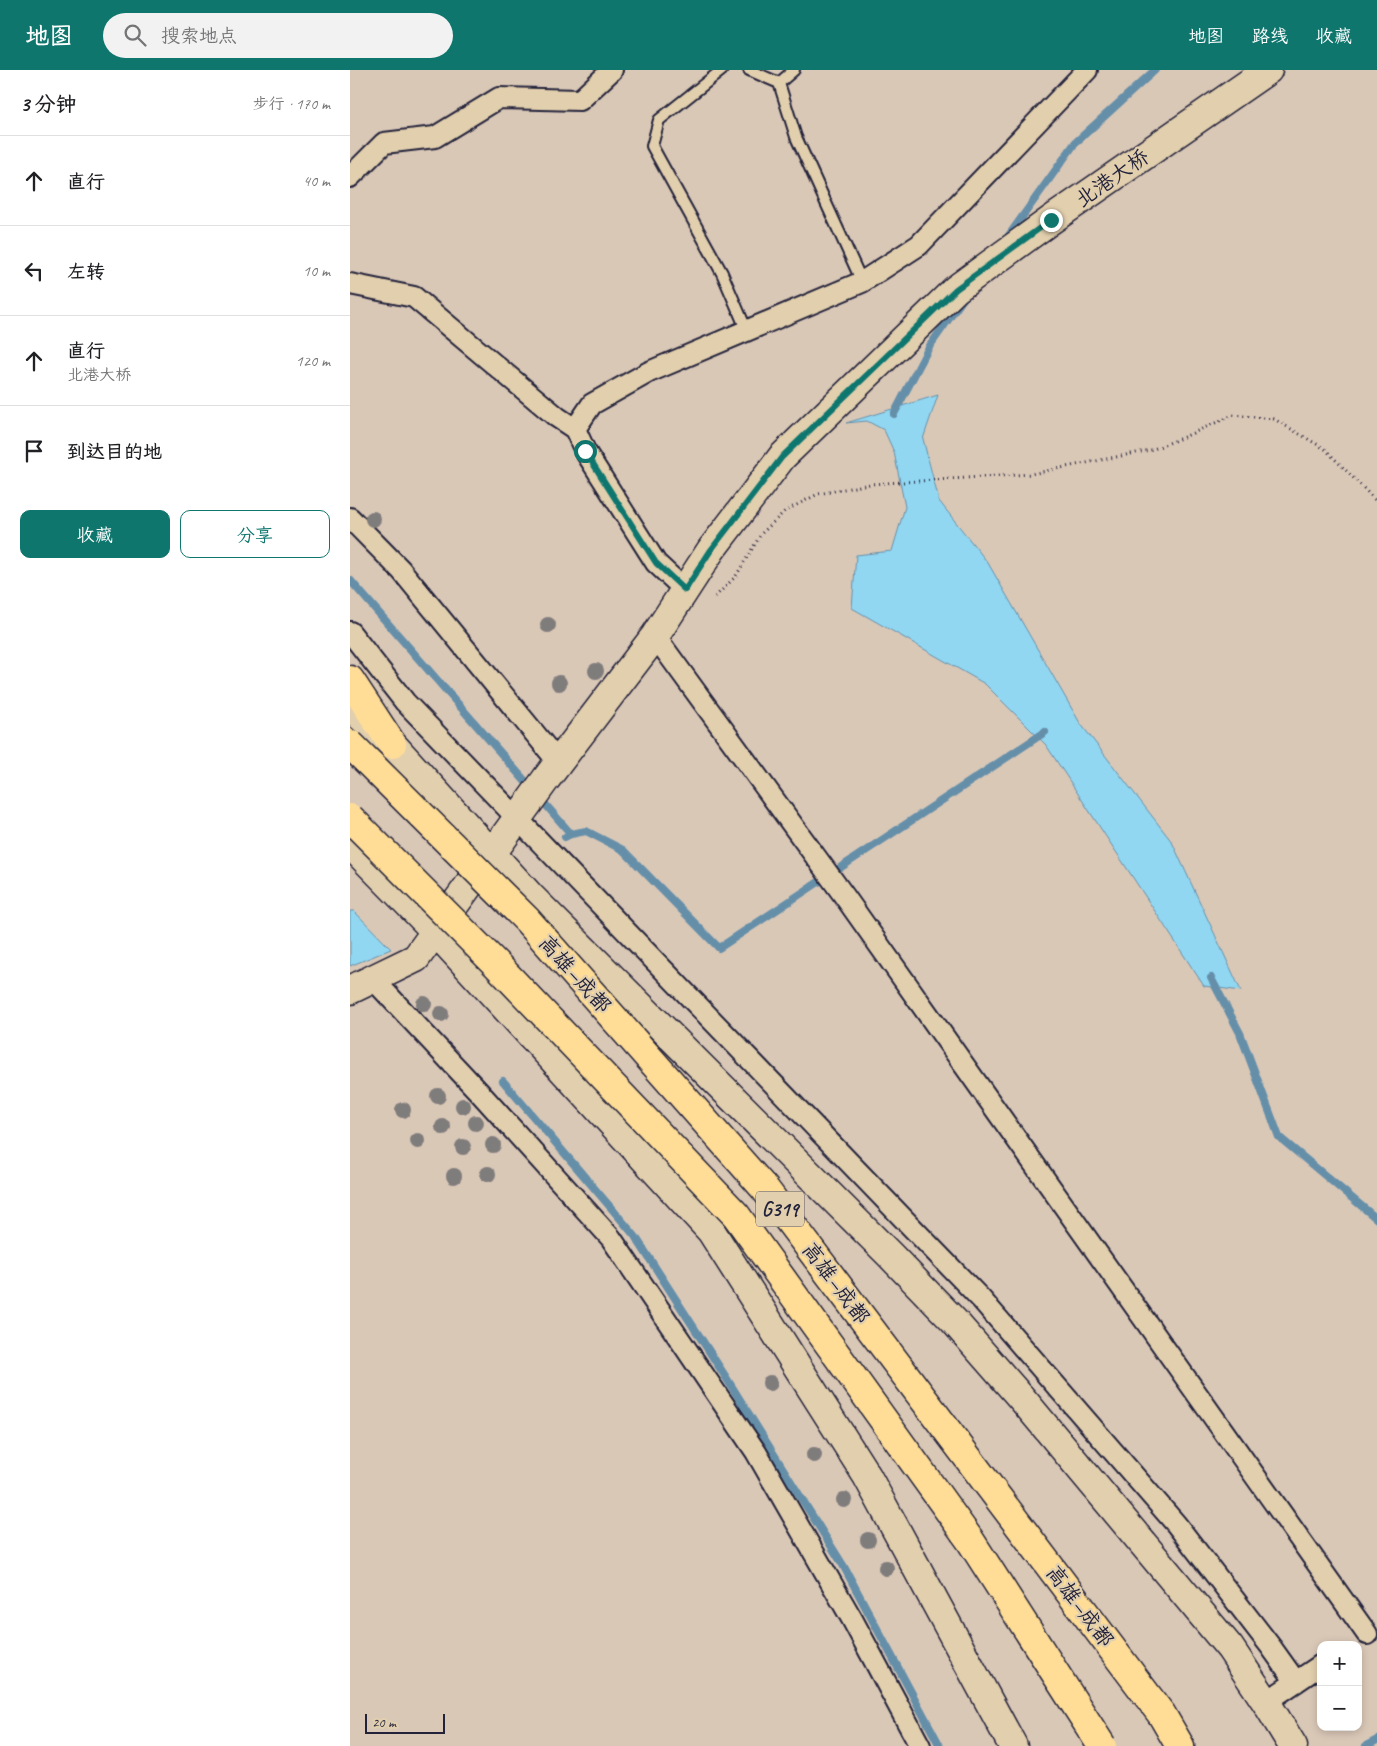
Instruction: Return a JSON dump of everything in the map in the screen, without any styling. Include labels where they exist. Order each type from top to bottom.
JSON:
[{"type":"highway","points":[[350,680],[392,744]]},
{"type":"highway","name":"高雄—成都","points":[[350,744],[527,920],[765,1189],[1162,1715],[1180,1746]]},
{"type":"highway","name":"高雄—成都","points":[[350,818],[498,966],[736,1215],[970,1540],[1102,1746]]},
{"type":"street","points":[[350,177],[384,143],[434,137],[500,98],[580,100],[612,70]]},
{"type":"street","points":[[575,429],[592,404],[649,372],[862,282],[919,246],[1087,70]]},
{"type":"street","name":"北港大桥","points":[[362,985],[416,958],[521,813],[655,636],[711,550],[782,457],[956,289],[1268,70]]},
{"type":"street","points":[[350,284],[414,297],[557,417],[575,429],[585,451],[656,563],[685,590]]},
{"type":"street","points":[[350,518],[401,570],[553,771]]},
{"type":"street","points":[[350,632],[405,702],[521,813],[982,1299],[1176,1524],[1296,1682]]},
{"type":"street","points":[[655,636],[839,889],[1365,1636]]},
{"type":"street","points":[[350,707],[392,744],[530,896],[954,1321],[1024,1401],[1230,1648],[1293,1746]]},
{"type":"street","points":[[350,844],[435,931],[711,1232],[867,1476],[1012,1746]]},
{"type":"street","points":[[362,985],[480,1093],[611,1238],[756,1452],[852,1618],[920,1746]]},
{"type":"street","points":[[1266,1702],[1317,1668]]},
{"type":"lane","points":[[722,70],[660,120],[652,146],[722,273],[747,331]]},
{"type":"lane","points":[[749,70],[779,83],[796,137],[862,282]]},
{"type":"lane","points":[[779,83],[794,70]]},
{"type":"path","points":[[685,590],[713,599],[736,576],[761,534],[785,512],[818,494],[870,484],[1031,474],[1151,450],[1184,438],[1233,415],[1274,419],[1324,449],[1377,502]]},
{"type":"water","points":[[938,395],[923,439],[939,501],[988,563],[1080,723],[1172,842],[1241,991],[1204,986],[1046,745],[985,684],[852,608],[856,555],[892,551],[905,507],[894,452],[884,430],[867,421],[846,423]]},
{"type":"water","points":[[350,911],[354,911],[391,949],[350,966]]},
{"type":"waterway","points":[[1007,238],[1075,143],[1155,70]]},
{"type":"waterway","points":[[894,414],[929,347],[965,296]]},
{"type":"waterway","points":[[350,580],[532,789]]},
{"type":"waterway","points":[[565,837],[586,831],[623,850],[719,948],[1045,732]]},
{"type":"waterway","points":[[539,797],[571,834]]},
{"type":"waterway","points":[[1211,978],[1240,1033],[1279,1137],[1377,1219]]},
{"type":"waterway","points":[[503,1081],[635,1236],[843,1565],[940,1746]]},
{"type":"waterway","points":[[1366,1746],[1377,1740]]},
{"type":"route","points":[[585,451],[656,563],[685,590],[711,550],[782,457],[956,289],[1051,220]]}]
